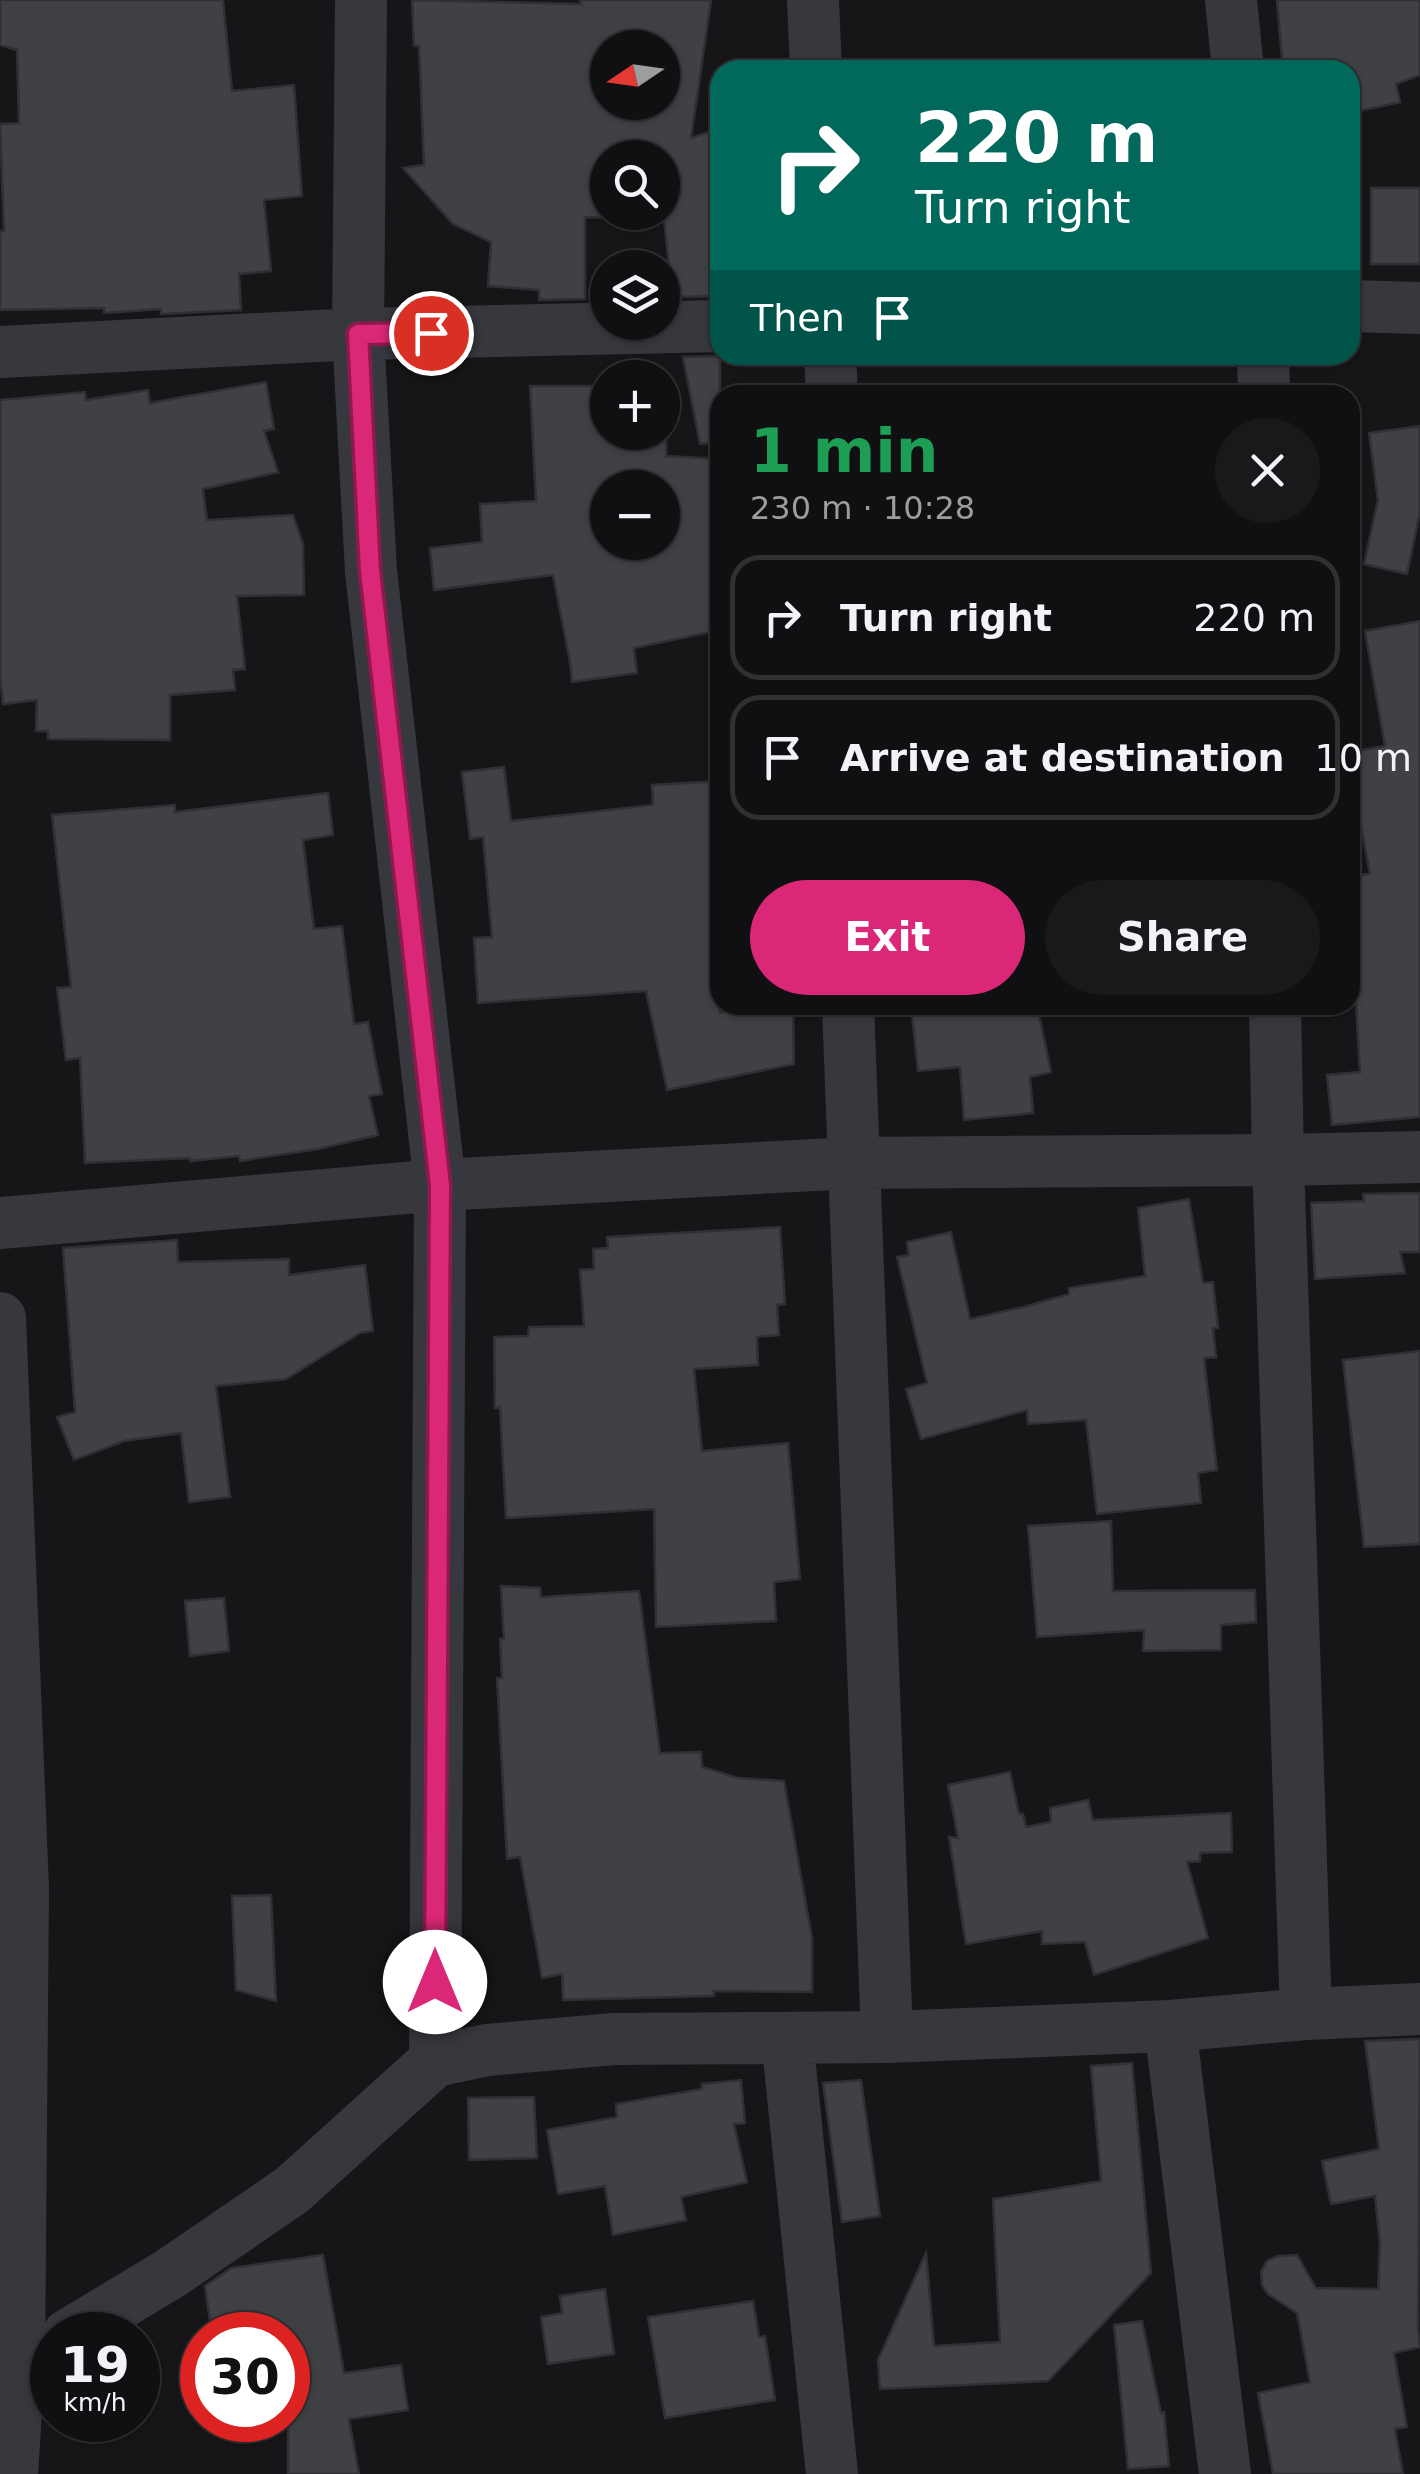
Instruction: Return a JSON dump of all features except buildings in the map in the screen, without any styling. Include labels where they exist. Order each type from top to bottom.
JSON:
[{"type":"street","points":[[361,0],[358,334],[370,571],[440,1185],[435,2061]]},
{"type":"street","points":[[813,0],[816,60]]},
{"type":"street","points":[[1231,0],[1237,60]]},
{"type":"street","points":[[1360,306],[1420,308]]},
{"type":"street","points":[[0,352],[358,334],[710,326]]},
{"type":"street","points":[[848,1015],[887,2037]]},
{"type":"street","points":[[1276,1015],[1306,2014]]},
{"type":"street","points":[[0,1223],[440,1185],[852,1163],[1420,1157]]},
{"type":"street","points":[[0,1318],[23,1889],[35,2312]]},
{"type":"street","points":[[106,2312],[292,2190],[435,2061],[487,2050],[615,2039],[887,2037],[1170,2026],[1420,2009]]},
{"type":"street","points":[[1170,2026],[1225,2474]]},
{"type":"street","points":[[787,2038],[832,2474]]},
{"type":"street","points":[[12,2474],[30,2385]]},
{"type":"route","points":[[431,333],[358,334],[370,571],[440,1185],[435,1982]]}]
